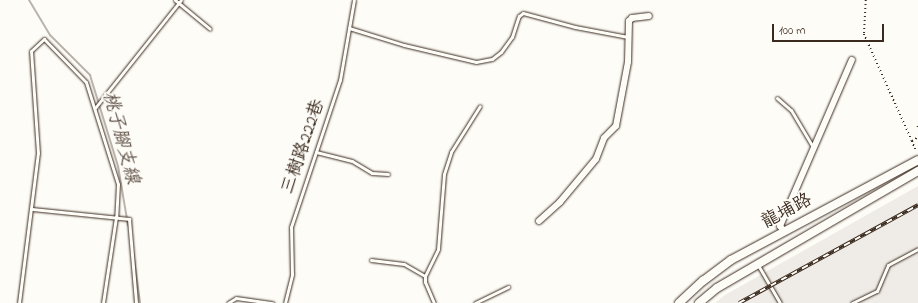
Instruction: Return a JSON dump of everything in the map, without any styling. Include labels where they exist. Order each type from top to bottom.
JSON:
[{"type":"street","points":[[539,221],[560,202],[596,159],[602,141],[616,126],[628,62],[629,21],[632,18],[649,16]]},
{"type":"street","points":[[784,231],[780,226],[852,60]]},
{"type":"street","name":"龍埔路","points":[[679,303],[702,281],[731,260],[917,154]]},
{"type":"street","name":"龍埔路","points":[[699,303],[717,288],[918,171]]},
{"type":"lane","points":[[174,0],[180,2],[210,29]]},
{"type":"lane","name":"三樹路222巷","points":[[285,303],[292,274],[291,227],[340,80],[354,0]]},
{"type":"lane","points":[[95,108],[180,2]]},
{"type":"lane","points":[[349,28],[404,45],[476,62],[492,59],[501,52],[512,38],[519,16],[523,13],[575,27],[629,37]]},
{"type":"lane","points":[[19,303],[38,153],[31,51],[44,39],[86,82],[118,184],[116,217],[103,303]]},
{"type":"lane","points":[[777,98],[791,110],[813,147]]},
{"type":"lane","points":[[434,303],[425,282],[425,276],[438,249],[444,174],[451,152],[480,106]]},
{"type":"lane","points":[[316,152],[352,161],[372,173],[388,174]]},
{"type":"lane","points":[[32,209],[129,219],[136,303]]},
{"type":"lane","points":[[852,303],[877,291],[888,265],[918,249]]},
{"type":"lane","points":[[371,260],[404,264],[425,276]]},
{"type":"lane","points":[[758,264],[780,303]]},
{"type":"lane","points":[[475,303],[508,287]]},
{"type":"lane","points":[[228,303],[236,298],[273,303]]},
{"type":"path","points":[[866,0],[864,34],[917,154]]},
{"type":"path","points":[[912,141],[918,137]]},
{"type":"shaded area","points":[[918,186],[918,303],[715,303],[725,295]]},
{"type":"waterway","name":"桃子腳支線","points":[[29,0],[50,35],[90,75],[118,166],[128,225]]},
{"type":"waterway","name":"桃子腳支線","points":[[133,251],[140,303]]},
{"type":"railway","points":[[739,303],[918,205]]}]
